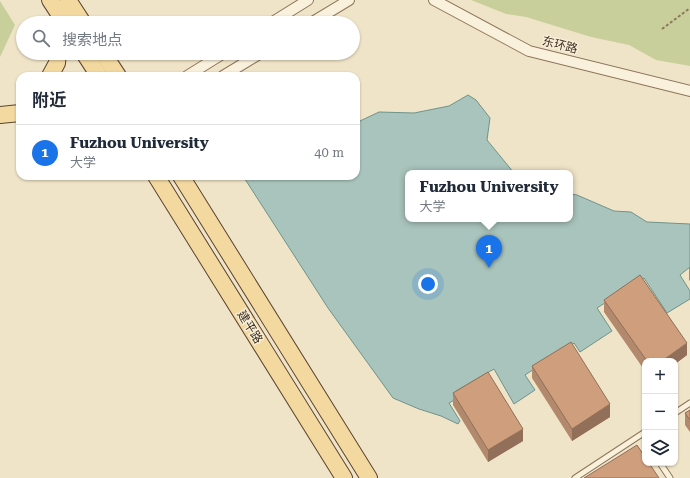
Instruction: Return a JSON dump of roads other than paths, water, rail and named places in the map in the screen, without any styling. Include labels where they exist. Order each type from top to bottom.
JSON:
[{"type":"main road","points":[[49,0],[54,16]]},
{"type":"main road","points":[[49,0],[60,16]]},
{"type":"main road","points":[[68,0],[78,16]]},
{"type":"main road","points":[[52,72],[57,60]]},
{"type":"main road","points":[[89,60],[96,72]]},
{"type":"main road","points":[[108,60],[115,72]]},
{"type":"main road","points":[[0,115],[16,110]]},
{"type":"main road","name":"建平路","points":[[158,180],[344,478]]},
{"type":"main road","name":"建平路","points":[[183,180],[369,478]]},
{"type":"street","points":[[282,16],[308,0]]},
{"type":"street","points":[[323,16],[349,0]]},
{"type":"street","name":"东环路","points":[[434,0],[529,51],[690,91]]},
{"type":"street","points":[[193,72],[213,60]]},
{"type":"street","points":[[230,72],[249,60]]},
{"type":"lane","points":[[678,411],[690,403]]},
{"type":"lane","points":[[575,478],[642,435]]},
{"type":"lane","points":[[662,466],[670,478]]},
{"type":"water","points":[[468,95],[476,100],[490,118],[487,140],[512,170],[405,170],[405,222],[573,222],[573,194],[614,211],[631,212],[647,222],[690,224],[690,267],[680,275],[690,291],[690,299],[667,313],[644,278],[597,308],[612,331],[580,352],[574,343],[525,375],[535,390],[514,404],[494,369],[456,391],[460,397],[449,403],[460,421],[458,424],[393,398],[328,308],[246,180],[360,180],[360,121],[379,112],[414,113],[449,106]]},
{"type":"place","name":"Fuzhou University","points":[[489,268]]}]
